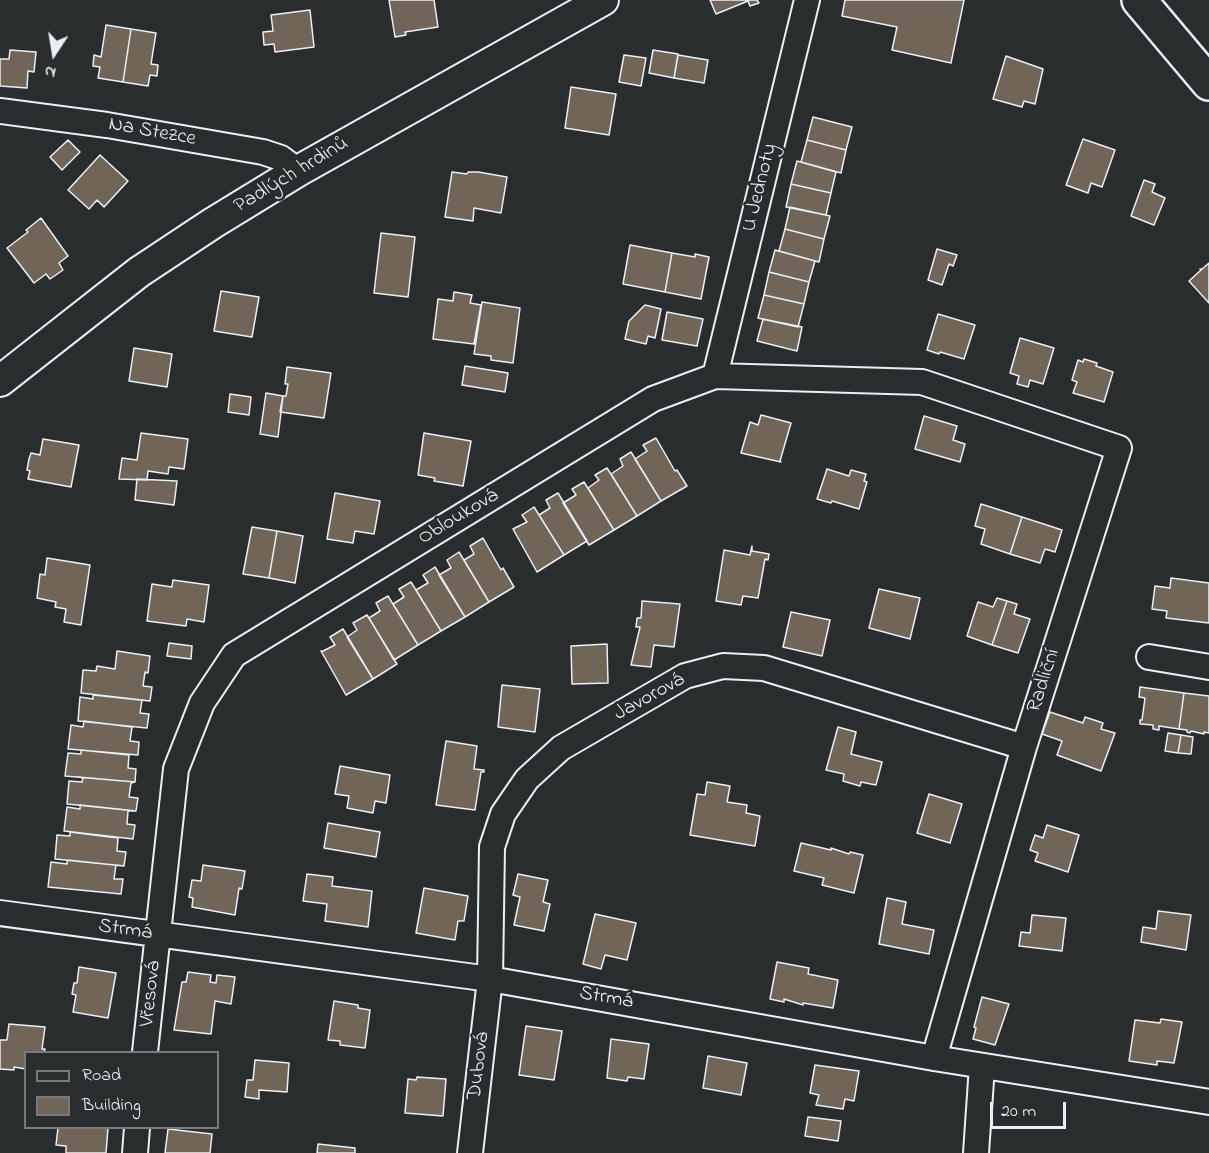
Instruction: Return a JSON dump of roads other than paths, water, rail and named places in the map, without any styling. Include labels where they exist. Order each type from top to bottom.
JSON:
[{"type":"main road","points":[[1139,0],[1209,83]]},
{"type":"street","name":"Padlých hrdinů","points":[[0,381],[138,272],[213,223],[298,171],[603,0]]},
{"type":"street","name":"U Jednoty","points":[[715,376],[807,0]]},
{"type":"street","name":"Na Stezce","points":[[0,111],[107,125],[263,152],[281,158],[298,171]]},
{"type":"street","name":"Oblouková","points":[[158,935],[176,769],[202,703],[234,655],[653,399],[715,376],[922,382],[978,400]]},
{"type":"street","name":"Radliční","points":[[934,1058],[1024,747],[1119,448],[978,400]]},
{"type":"street","points":[[1149,657],[1209,667]]},
{"type":"street","name":"Javorová","points":[[490,979],[492,848],[503,814],[527,779],[561,748],[685,676],[723,666],[764,668],[1024,747]]},
{"type":"street","name":"Strmá","points":[[0,913],[490,979],[934,1058],[1209,1102]]},
{"type":"street","name":"Vřesová","points":[[146,1051],[158,935]]},
{"type":"street","name":"Dubová","points":[[470,1153],[490,979]]},
{"type":"street","points":[[976,1153],[982,1066]]},
{"type":"street","points":[[135,1153],[137,1129]]}]
